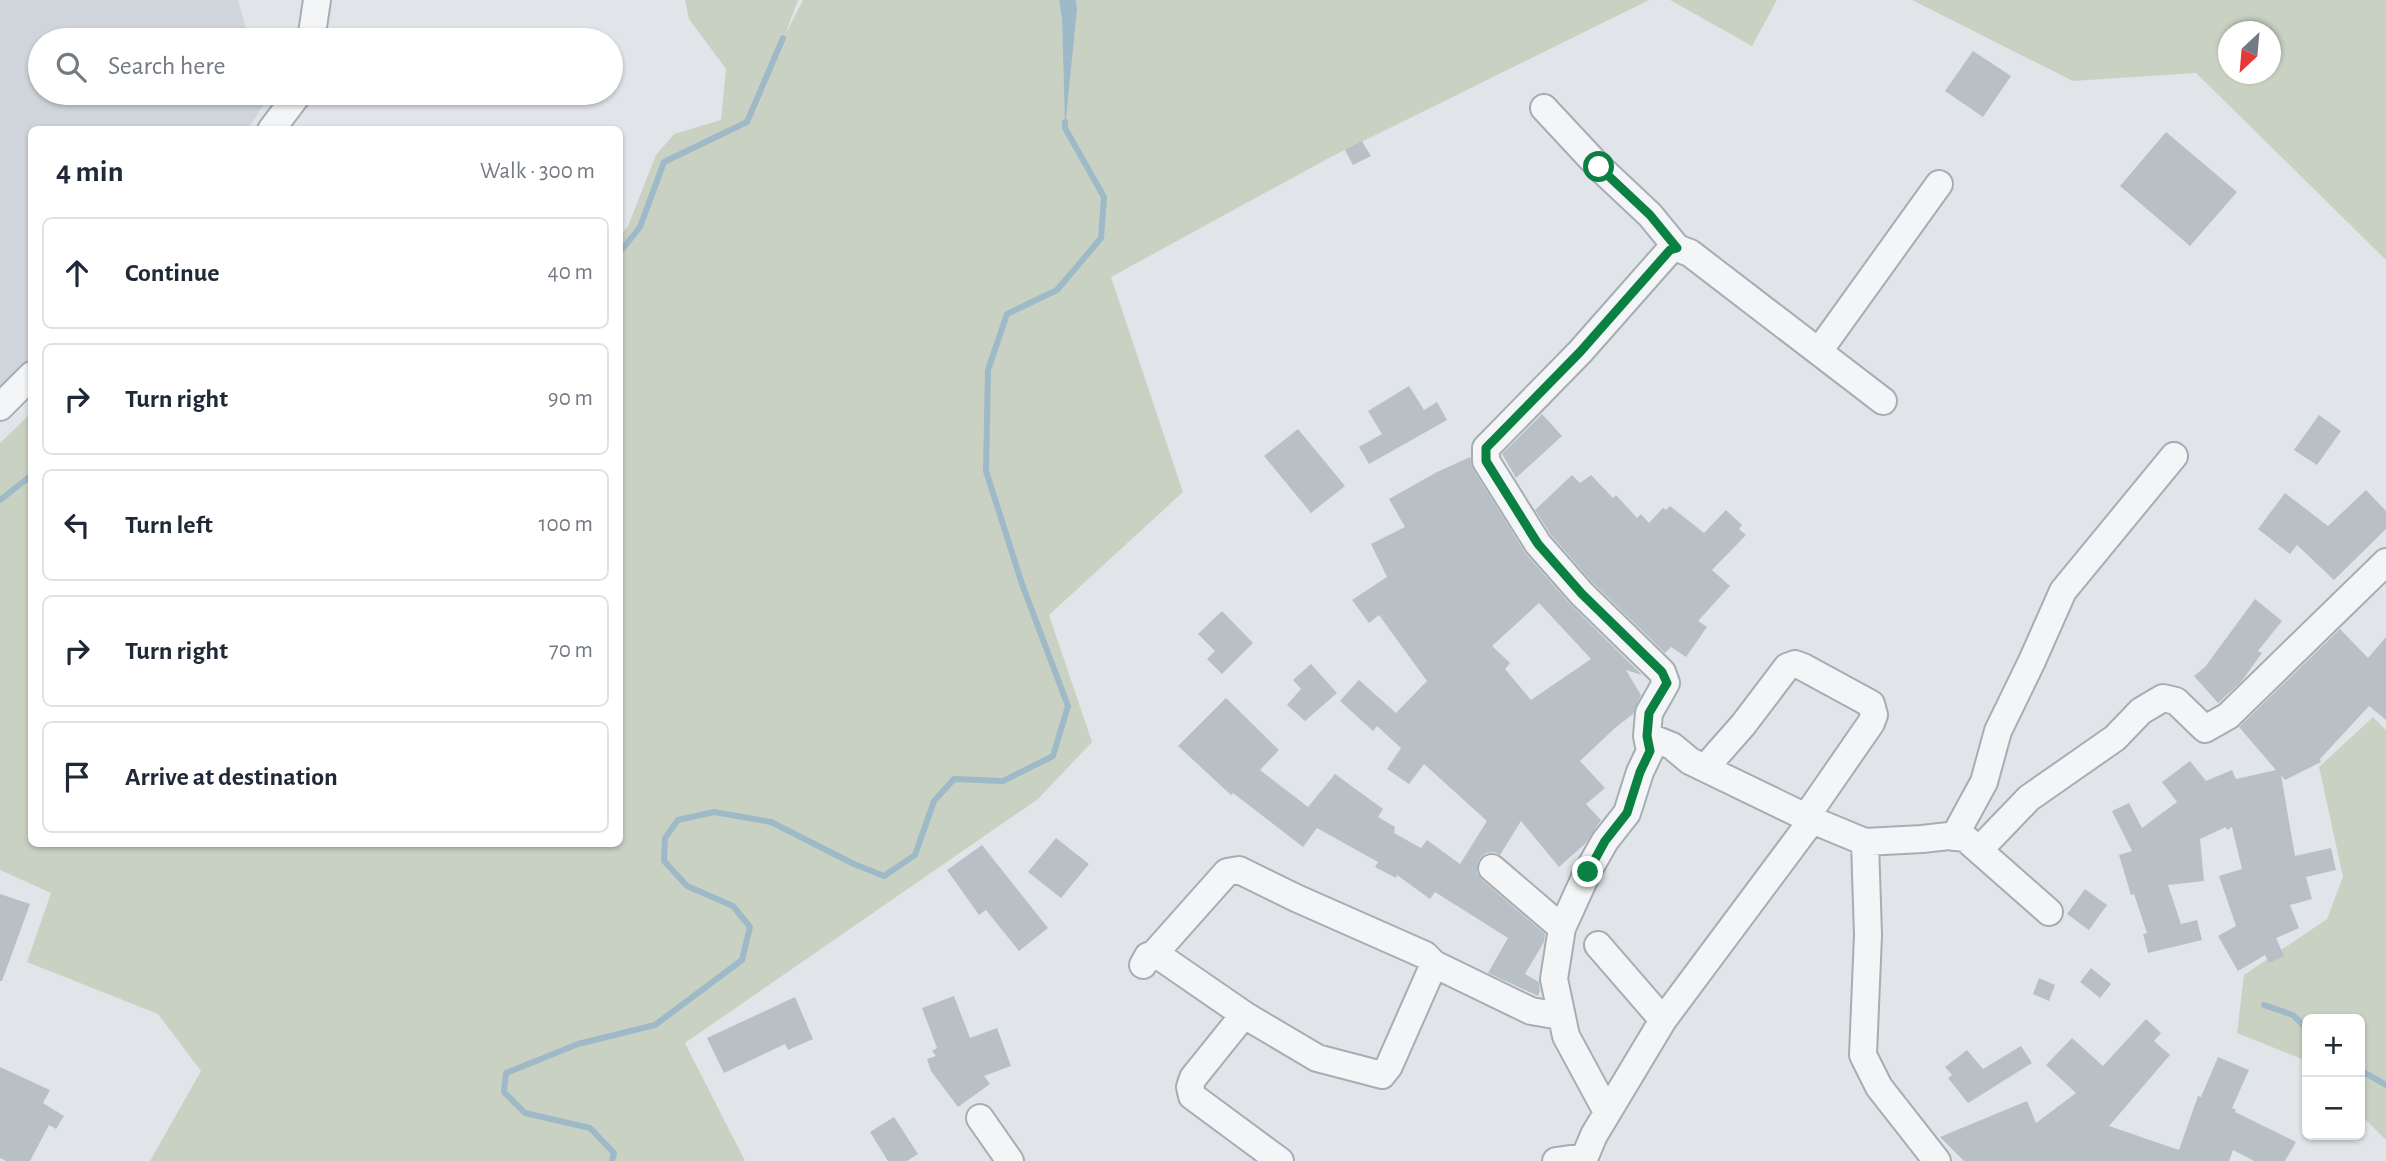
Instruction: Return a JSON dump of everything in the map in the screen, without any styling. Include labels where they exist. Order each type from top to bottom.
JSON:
[{"type":"street","points":[[313,28],[317,0]]},
{"type":"street","points":[[274,126],[290,105]]},
{"type":"street","points":[[1544,108],[1599,167],[1650,215],[1677,248],[1690,253],[1883,401]]},
{"type":"street","points":[[1819,351],[1939,184]]},
{"type":"street","points":[[1608,1112],[1566,1036],[1554,979],[1562,928],[1600,851],[1627,813],[1650,751],[1647,736],[1649,713],[1667,683],[1662,672],[1582,594],[1538,544],[1486,461],[1486,448],[1580,352],[1670,250],[1677,248]]},
{"type":"street","points":[[0,407],[28,379]]},
{"type":"street","points":[[1954,837],[1984,782],[1998,731],[2063,591],[2174,456]]},
{"type":"street","points":[[1979,850],[2029,798],[2115,738],[2141,711],[2163,698],[2176,701],[2206,729],[2228,716],[2386,562]]},
{"type":"street","points":[[1556,1161],[1583,1159],[1663,1020],[1809,819],[1871,723],[1874,715],[1871,704],[1803,667],[1795,664],[1787,667],[1743,725],[1705,768]]},
{"type":"street","points":[[1647,736],[1672,746],[1690,761],[1809,819],[1865,842],[1965,838],[2049,912]]},
{"type":"street","points":[[1865,842],[1868,935],[1863,1055],[1879,1087],[1937,1161]]},
{"type":"street","points":[[1492,868],[1562,928]]},
{"type":"street","points":[[1434,964],[1389,1066],[1382,1075],[1317,1058],[1148,960],[1231,869],[1239,870],[1425,955],[1434,964],[1531,1012],[1560,1016]]},
{"type":"street","points":[[1598,945],[1663,1020]]},
{"type":"street","points":[[1246,1016],[1238,1022],[1189,1087],[1192,1096],[1280,1161]]},
{"type":"street","points":[[980,1118],[1010,1161]]},
{"type":"shaded area","points":[[0,0],[238,0],[246,28],[28,28],[28,105],[263,105],[250,126],[28,126],[28,360],[0,390]]},
{"type":"green space","points":[[685,0],[798,0],[785,35],[803,0],[1059,0],[1065,121],[1076,0],[1649,0],[1329,158],[1111,277],[1183,492],[1049,615],[1092,742],[1038,799],[685,1043],[745,1161],[150,1161],[201,1071],[158,1014],[27,962],[51,893],[0,870],[0,443],[28,416],[28,847],[623,847],[623,232],[628,226],[656,155],[674,134],[721,120],[726,69],[689,19]]},
{"type":"green space","points":[[1670,0],[1777,0],[1752,46]]},
{"type":"green space","points":[[1912,0],[2386,0],[2386,260],[2196,73],[2073,81]]},
{"type":"green space","points":[[2373,717],[2386,730],[2386,1140],[2365,1119],[2365,1014],[2302,1014],[2302,1059],[2237,1033],[2244,975],[2327,919],[2343,877],[2319,767]]},
{"type":"water","points":[[1059,0],[1076,0],[1077,10],[1065,128],[1062,20]]},
{"type":"building","points":[[1973,51],[2011,76],[1983,117],[1945,91]]},
{"type":"building","points":[[2166,132],[2237,192],[2190,246],[2120,186]]},
{"type":"building","points":[[1362,141],[1371,156],[1353,165],[1345,150]]},
{"type":"building","points":[[1409,386],[1424,410],[1437,402],[1447,420],[1369,464],[1359,447],[1382,434],[1368,411]]},
{"type":"building","points":[[1542,414],[1562,436],[1516,478],[1502,454]]},
{"type":"building","points":[[2319,415],[2341,431],[2317,465],[2294,450]]},
{"type":"building","points":[[1298,429],[1345,486],[1311,513],[1264,456]]},
{"type":"building","points":[[1470,457],[1473,469],[1526,554],[1570,604],[1642,675],[1626,670],[1641,695],[1633,714],[1580,761],[1605,788],[1586,804],[1601,820],[1586,843],[1559,867],[1521,821],[1500,855],[1494,852],[1486,853],[1477,864],[1477,873],[1482,880],[1545,934],[1544,942],[1525,974],[1539,982],[1538,996],[1488,973],[1508,938],[1435,892],[1430,899],[1397,875],[1396,878],[1375,867],[1378,862],[1317,828],[1303,847],[1233,793],[1231,795],[1178,746],[1226,698],[1279,750],[1260,770],[1308,807],[1335,774],[1383,809],[1378,817],[1395,827],[1394,833],[1421,848],[1427,840],[1460,864],[1487,821],[1424,764],[1409,784],[1387,769],[1401,748],[1377,726],[1373,731],[1340,701],[1359,680],[1396,713],[1427,681],[1379,615],[1369,623],[1352,600],[1387,577],[1371,544],[1405,527],[1389,499]],"holes":[[[1539,603],[1591,659],[1531,700],[1505,669],[1510,663],[1492,646]]]},
{"type":"building","points":[[1572,475],[1580,483],[1591,475],[1613,498],[1616,495],[1637,518],[1641,514],[1649,523],[1663,508],[1666,510],[1670,506],[1704,533],[1726,510],[1742,525],[1739,529],[1746,535],[1712,570],[1730,586],[1698,621],[1707,627],[1686,657],[1671,647],[1665,653],[1593,583],[1551,535],[1535,510]]},
{"type":"building","points":[[2366,490],[2386,511],[2386,529],[2334,580],[2297,545],[2290,554],[2258,529],[2285,493],[2328,526]]},
{"type":"building","points":[[2255,599],[2282,621],[2258,651],[2262,653],[2241,682],[2218,703],[2194,676],[2205,667]]},
{"type":"building","points":[[1222,611],[1253,643],[1222,674],[1207,659],[1215,651],[1198,634]]},
{"type":"building","points":[[2340,629],[2368,658],[2386,637],[2386,720],[2369,706],[2320,759],[2321,762],[2285,780],[2281,775],[2295,856],[2331,848],[2336,870],[2306,877],[2312,899],[2290,905],[2299,928],[2276,938],[2284,956],[2269,963],[2265,955],[2238,971],[2218,936],[2236,926],[2219,876],[2242,869],[2232,827],[2227,830],[2226,827],[2200,839],[2204,881],[2168,885],[2181,924],[2197,920],[2202,940],[2148,953],[2143,934],[2147,933],[2134,894],[2131,895],[2119,855],[2132,851],[2112,811],[2129,803],[2142,828],[2177,802],[2162,782],[2190,761],[2206,781],[2232,770],[2236,779],[2276,770],[2239,727]]},
{"type":"building","points":[[1311,664],[1337,693],[1305,721],[1287,705],[1301,689],[1293,680]]},
{"type":"building","points":[[1056,838],[1089,864],[1061,898],[1028,872]]},
{"type":"building","points":[[982,845],[1048,928],[1019,951],[986,910],[979,915],[947,870]]},
{"type":"building","points":[[2085,889],[2107,905],[2089,930],[2067,914]]},
{"type":"building","points":[[0,894],[30,904],[2,981],[0,981]]},
{"type":"building","points":[[2091,968],[2111,984],[2100,998],[2080,982]]},
{"type":"building","points":[[2039,978],[2055,985],[2049,1001],[2033,994]]},
{"type":"building","points":[[954,996],[970,1038],[997,1028],[1011,1066],[984,1076],[990,1084],[958,1107],[931,1071],[927,1059],[936,1056],[932,1051],[937,1048],[922,1008]]},
{"type":"building","points":[[795,997],[813,1039],[788,1050],[785,1044],[724,1073],[707,1038]]},
{"type":"building","points":[[2146,1019],[2161,1033],[2154,1041],[2170,1055],[2109,1126],[2179,1150],[2198,1096],[2201,1097],[2218,1057],[2249,1070],[2232,1108],[2235,1112],[2296,1142],[2285,1161],[2254,1161],[2233,1150],[2229,1161],[1964,1161],[1940,1137],[2027,1101],[2036,1123],[2076,1093],[2046,1065],[2072,1038],[2103,1066]]},
{"type":"building","points":[[2021,1046],[2032,1063],[1968,1103],[1948,1078],[1952,1075],[1945,1067],[1967,1050],[1983,1069]]},
{"type":"building","points":[[0,1067],[50,1090],[43,1103],[64,1116],[56,1129],[49,1125],[30,1161],[6,1161],[0,1158]]},
{"type":"building","points":[[894,1117],[918,1154],[907,1161],[888,1161],[870,1132]]},
{"type":"waterway","points":[[623,248],[640,227],[664,162],[747,122],[783,38]]},
{"type":"waterway","points":[[612,1161],[614,1153],[590,1128],[525,1113],[504,1092],[506,1073],[578,1044],[655,1025],[742,960],[750,927],[733,906],[687,886],[664,861],[665,838],[678,820],[714,812],[771,822],[854,864],[884,876],[915,855],[934,801],[954,779],[1003,781],[1053,756],[1068,706],[1022,584],[986,471],[988,370],[1007,314],[1057,290],[1101,238],[1104,197],[1065,128],[1065,122]]},
{"type":"waterway","points":[[0,500],[28,478]]},
{"type":"waterway","points":[[2264,1005],[2293,1015],[2302,1024]]},
{"type":"waterway","points":[[2365,1073],[2386,1085]]},
{"type":"route","points":[[1588,872],[1605,841],[1627,813],[1650,751],[1647,736],[1649,713],[1667,683],[1662,672],[1582,594],[1538,544],[1486,461],[1486,448],[1580,352],[1670,250],[1677,248],[1650,215],[1599,167]]}]
